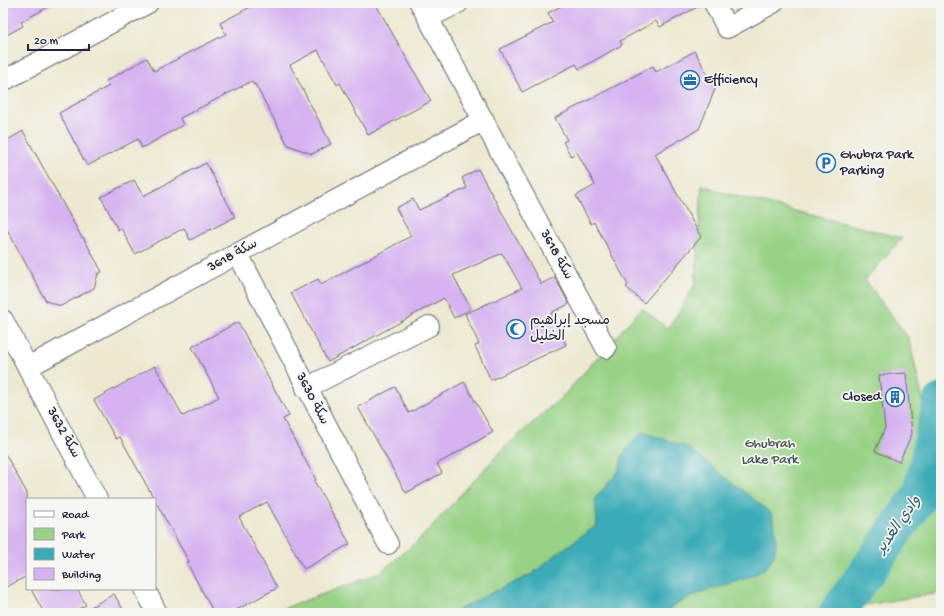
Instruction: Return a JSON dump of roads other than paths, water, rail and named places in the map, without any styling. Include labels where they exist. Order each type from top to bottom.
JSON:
[{"type":"street","points":[[3,81],[124,8],[148,3]]},
{"type":"street","points":[[424,11],[458,3]]},
{"type":"street","points":[[714,3],[727,28],[773,3]]},
{"type":"street","name":"سكة 3618","points":[[424,11],[606,348]]},
{"type":"street","name":"سكة 3618","points":[[28,367],[484,120]]},
{"type":"street","name":"سكة 3630","points":[[238,254],[388,544]]},
{"type":"street","points":[[3,320],[28,367]]},
{"type":"street","points":[[306,388],[429,326]]},
{"type":"street","name":"سكة 3632","points":[[28,367],[97,498]]},
{"type":"street","points":[[145,590],[157,613]]},
{"type":"water","points":[[642,432],[687,447],[771,513],[776,534],[775,549],[771,561],[763,570],[752,576],[694,595],[664,613],[453,613],[532,574],[559,552],[597,525],[595,498],[618,472],[623,454]]},
{"type":"waterway","name":"وادي الغدير","points":[[837,613],[921,494],[941,402]]},
{"type":"place","name":"Efficiency","points":[[690,80]]},
{"type":"place","name":"Ghubra Park Parking","points":[[826,163]]},
{"type":"place","name":"مسجد إبراهيم الخليل","points":[[516,329]]},
{"type":"place","name":"Closed","points":[[895,397]]},
{"type":"park label","name":"Ghubrah Lake Park","points":[[770,452]]}]
